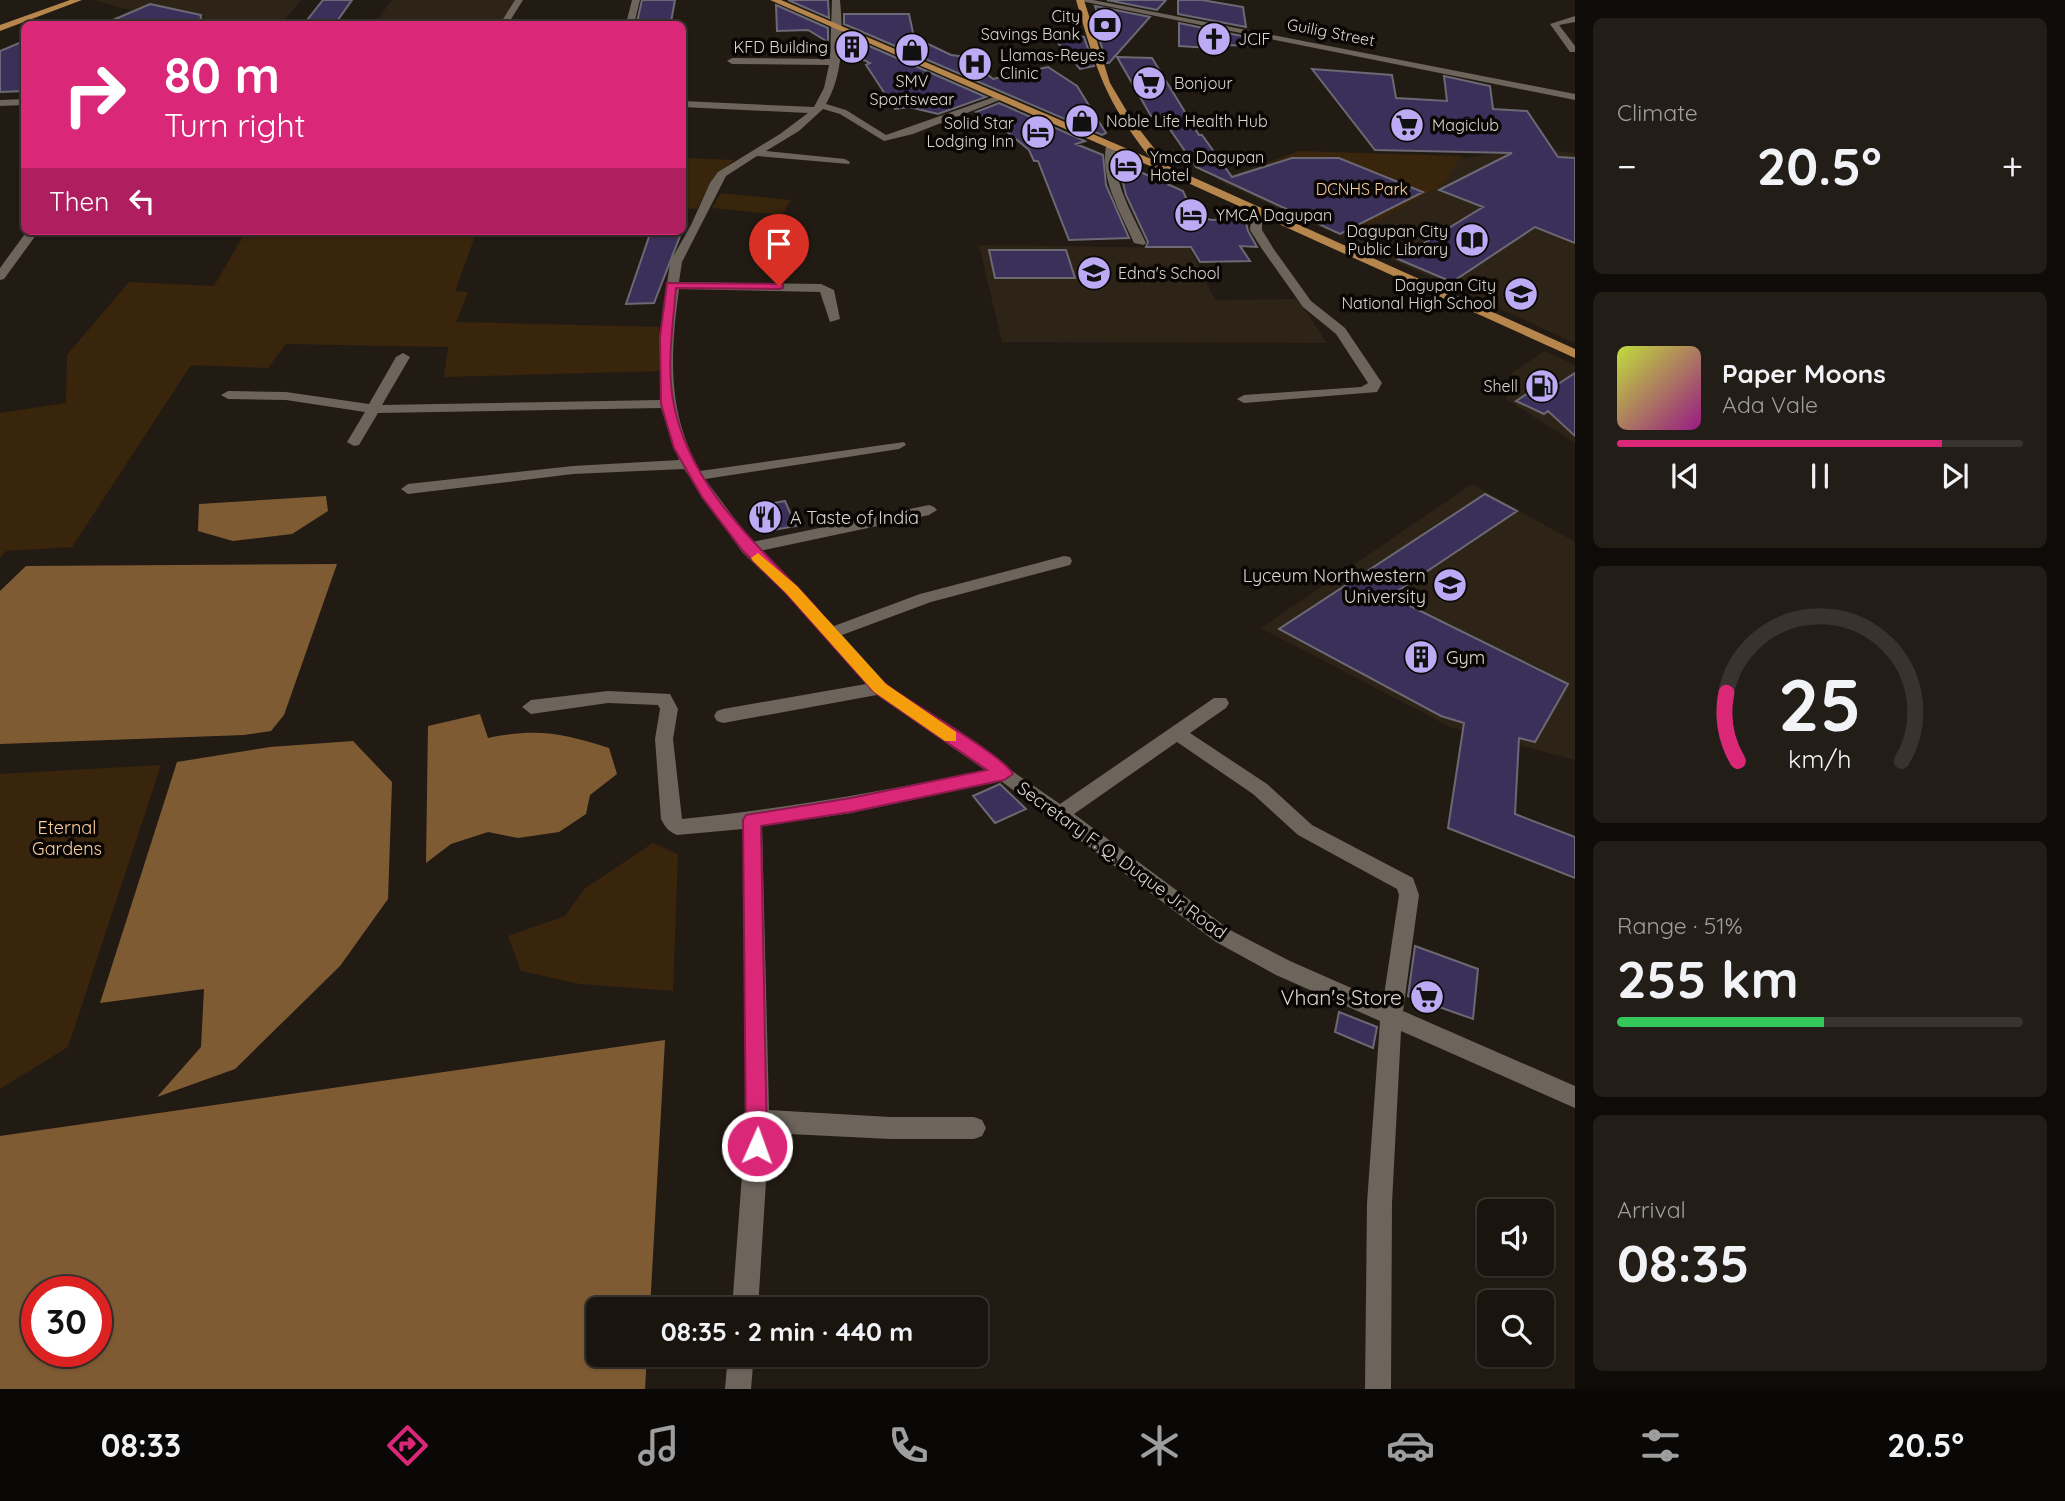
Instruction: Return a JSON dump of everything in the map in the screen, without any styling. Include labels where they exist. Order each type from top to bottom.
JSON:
[{"type":"main road","points":[[0,28],[78,0]]},
{"type":"main road","points":[[775,0],[1165,169],[1575,354]]},
{"type":"main road","points":[[1080,0],[1100,68],[1112,96],[1135,134],[1165,169]]},
{"type":"street","points":[[506,21],[519,0]]},
{"type":"street","points":[[631,21],[636,0]]},
{"type":"street","points":[[818,108],[828,90],[839,27],[836,0]]},
{"type":"street","name":"Guilig Street","points":[[1080,0],[1575,97]]},
{"type":"street","points":[[1575,19],[1554,24],[1570,49],[1575,49]]},
{"type":"street","points":[[732,61],[833,62]]},
{"type":"street","points":[[686,104],[843,111],[884,138],[909,132],[1000,98]]},
{"type":"street","points":[[0,103],[21,102]]},
{"type":"street","name":"Secretary F. Q. Duque Jr. Road","points":[[818,108],[715,183],[697,225],[680,251],[671,285],[666,337],[667,404],[680,448],[748,548],[792,590],[880,688],[1004,774],[1223,936],[1283,968],[1390,1017],[1575,1097]]},
{"type":"street","points":[[1111,146],[1108,154],[1110,171],[1140,243]]},
{"type":"street","points":[[754,153],[845,162]]},
{"type":"street","points":[[1244,399],[1361,391],[1372,389],[1375,383],[1341,331],[1307,304],[1268,249],[1255,230],[1256,210]]},
{"type":"street","points":[[0,276],[30,235]]},
{"type":"street","points":[[671,285],[821,288],[828,290],[834,319]]},
{"type":"street","points":[[354,442],[403,357]]},
{"type":"street","points":[[228,395],[286,396],[374,409],[667,404]]},
{"type":"street","points":[[408,489],[573,470],[693,470],[899,445]]},
{"type":"street","points":[[748,548],[929,510]]},
{"type":"street","points":[[829,634],[926,598],[1064,561]]},
{"type":"street","points":[[723,716],[880,688]]},
{"type":"street","points":[[531,707],[608,697],[664,699],[669,709],[664,739],[671,819],[677,827],[752,820],[851,805],[1004,774]]},
{"type":"street","points":[[1058,815],[1220,703]]},
{"type":"street","points":[[1177,733],[1259,789],[1305,830],[1406,884],[1409,895],[1390,1017],[1377,1252],[1378,1389]]},
{"type":"street","points":[[746,1297],[758,1121],[752,820]]},
{"type":"street","points":[[758,1121],[890,1128],[974,1128]]},
{"type":"street","points":[[738,1389],[740,1367]]},
{"type":"shaded area","points":[[92,0],[301,0],[284,21],[106,21],[131,10]]},
{"type":"shaded area","points":[[392,0],[519,0],[507,20],[377,20]]},
{"type":"shaded area","name":"Dagupan City National High School","points":[[1549,150],[1575,153],[1575,343],[1217,180],[1299,151],[1468,158],[1497,153]]},
{"type":"shaded area","name":"Edna's School","points":[[979,245],[1190,248],[1215,300],[1298,299],[1327,343],[1002,342]]},
{"type":"shaded area","name":"Shell","points":[[1544,351],[1575,365],[1575,443],[1506,399],[1511,374]]},
{"type":"shaded area","name":"Lyceum Northwestern University","points":[[1472,484],[1575,542],[1575,760],[1450,727],[1261,628]]},
{"type":"shaded area","points":[[326,496],[328,511],[292,534],[233,541],[198,531],[199,504]]},
{"type":"shaded area","points":[[337,564],[284,715],[271,731],[244,735],[0,744],[0,591],[26,566]]},
{"type":"shaded area","points":[[480,714],[488,738],[521,733],[549,734],[609,748],[617,774],[590,795],[586,814],[559,832],[518,838],[488,832],[451,844],[426,863],[428,726]]},
{"type":"shaded area","points":[[353,741],[392,782],[388,899],[340,966],[235,1069],[157,1097],[201,1047],[204,989],[100,1003],[177,762],[270,747]]},
{"type":"shaded area","points":[[665,1040],[651,1297],[586,1297],[586,1367],[646,1367],[645,1389],[0,1389],[0,1136]]},
{"type":"green space","name":"DCNHS Park","points":[[1299,151],[1462,156],[1441,186],[1364,228],[1243,173]]},
{"type":"green space","points":[[686,158],[734,160],[711,182],[697,209],[686,208]]},
{"type":"green space","points":[[721,193],[791,200],[782,215],[712,208]]},
{"type":"green space","points":[[244,235],[476,235],[455,291],[468,292],[456,322],[659,327],[663,371],[444,377],[448,347],[286,344],[268,368],[191,365],[72,547],[6,551],[0,558],[0,413],[66,403],[67,355],[129,282],[214,286]]},
{"type":"green space","name":"Eternal Gardens","points":[[161,765],[68,1047],[0,1089],[0,774]]},
{"type":"green space","points":[[653,843],[678,854],[673,991],[580,984],[521,971],[508,936],[565,916],[584,889]]},
{"type":"building","points":[[323,0],[352,0],[337,21],[306,21]]},
{"type":"building","points":[[642,0],[675,0],[671,21],[637,21]]},
{"type":"building","points":[[788,0],[828,0],[829,18]]},
{"type":"building","points":[[1107,0],[1166,0],[1157,10]]},
{"type":"building","points":[[1178,0],[1202,0],[1243,7],[1246,27],[1178,14]]},
{"type":"building","points":[[150,4],[201,15],[200,21],[111,21]]},
{"type":"building","points":[[776,5],[828,28],[828,42],[808,30],[777,31]]},
{"type":"building","points":[[1095,6],[1150,17],[1109,63],[1096,29],[1098,16]]},
{"type":"building","points":[[844,14],[909,14],[915,42],[924,42],[951,55],[967,57],[993,79],[1048,67],[1077,86],[1106,133],[1102,135],[844,24]]},
{"type":"building","points":[[1179,23],[1247,37],[1249,46],[1227,45],[1227,49],[1179,46]]},
{"type":"building","points":[[844,35],[986,97],[938,114],[909,107],[895,109],[866,65],[870,63],[844,50]]},
{"type":"building","points":[[1052,36],[1084,37],[1094,66],[1080,69]]},
{"type":"building","points":[[21,42],[21,91],[0,92],[0,51]]},
{"type":"building","points":[[1117,57],[1152,58],[1199,135],[1202,135],[1232,177],[1292,158],[1339,158],[1423,192],[1340,234],[1196,167],[1160,115],[1151,116]]},
{"type":"building","points":[[1312,69],[1392,75],[1396,98],[1447,101],[1444,76],[1490,86],[1493,109],[1527,111],[1558,157],[1575,158],[1575,243],[1535,227],[1452,282],[1398,259],[1483,207],[1439,190],[1512,153],[1375,150]]},
{"type":"building","points":[[999,103],[1085,141],[1076,144],[1103,155],[1106,185],[1129,238],[1069,240],[1038,161],[1034,161],[1029,150],[1005,130],[1002,131],[976,112]]},
{"type":"building","points":[[1118,162],[1183,191],[1194,216],[1212,220],[1245,218],[1248,231],[1257,247],[1240,246],[1250,261],[1200,262],[1191,247],[1146,247],[1148,242],[1126,195]]},
{"type":"building","points":[[650,235],[680,235],[654,303],[626,304]]},
{"type":"building","points":[[989,250],[1066,250],[1075,278],[995,278]]},
{"type":"building","points":[[1575,373],[1575,436],[1548,411],[1544,414],[1516,401],[1539,386],[1549,390]]},
{"type":"building","points":[[1485,494],[1517,511],[1390,596],[1568,684],[1535,742],[1519,738],[1515,814],[1575,837],[1575,878],[1448,828],[1464,723],[1441,716],[1279,629]]},
{"type":"building","points":[[785,501],[796,526],[762,532],[752,507]]},
{"type":"building","points":[[1000,784],[1026,809],[995,823],[973,796]]},
{"type":"building","points":[[1415,946],[1478,969],[1473,1019],[1408,996]]},
{"type":"building","points":[[1339,1012],[1377,1027],[1373,1048],[1335,1032]]},
{"type":"slow traffic","points":[[758,558],[792,590],[880,688],[950,736]]},
{"type":"place","name":"City Savings Bank","points":[[1105,25]]},
{"type":"place","name":"JCIF","points":[[1214,39]]},
{"type":"place","name":"KFD Building","points":[[852,47]]},
{"type":"place","name":"SMV Sportswear","points":[[912,50]]},
{"type":"place","name":"Llamas-Reyes Clinic","points":[[975,64]]},
{"type":"place","name":"Bonjour","points":[[1149,83]]},
{"type":"place","name":"Noble Life Health Hub","points":[[1082,121]]},
{"type":"place","name":"Magiclub","points":[[1407,125]]},
{"type":"place","name":"Solid Star Lodging Inn","points":[[1038,132]]},
{"type":"place","name":"Ymca Dagupan Hotel","points":[[1126,166]]},
{"type":"place","name":"YMCA Dagupan","points":[[1191,215]]},
{"type":"place","name":"Dagupan City Public Library","points":[[1472,240]]},
{"type":"place","name":"Edna's School","points":[[1094,273]]},
{"type":"place","name":"Dagupan City National High School","points":[[1521,294]]},
{"type":"place","name":"Shell","points":[[1542,386]]},
{"type":"place","name":"A Taste of India","points":[[765,517]]},
{"type":"place","name":"Lyceum Northwestern University","points":[[1450,585]]},
{"type":"place","name":"Gym","points":[[1421,657]]},
{"type":"place","name":"Vhan's Store","points":[[1427,997]]},
{"type":"route","points":[[757,1146],[752,820],[851,805],[1004,774],[880,688],[792,590],[748,548],[708,497],[680,448],[667,404],[666,337],[671,285],[779,286]]}]
